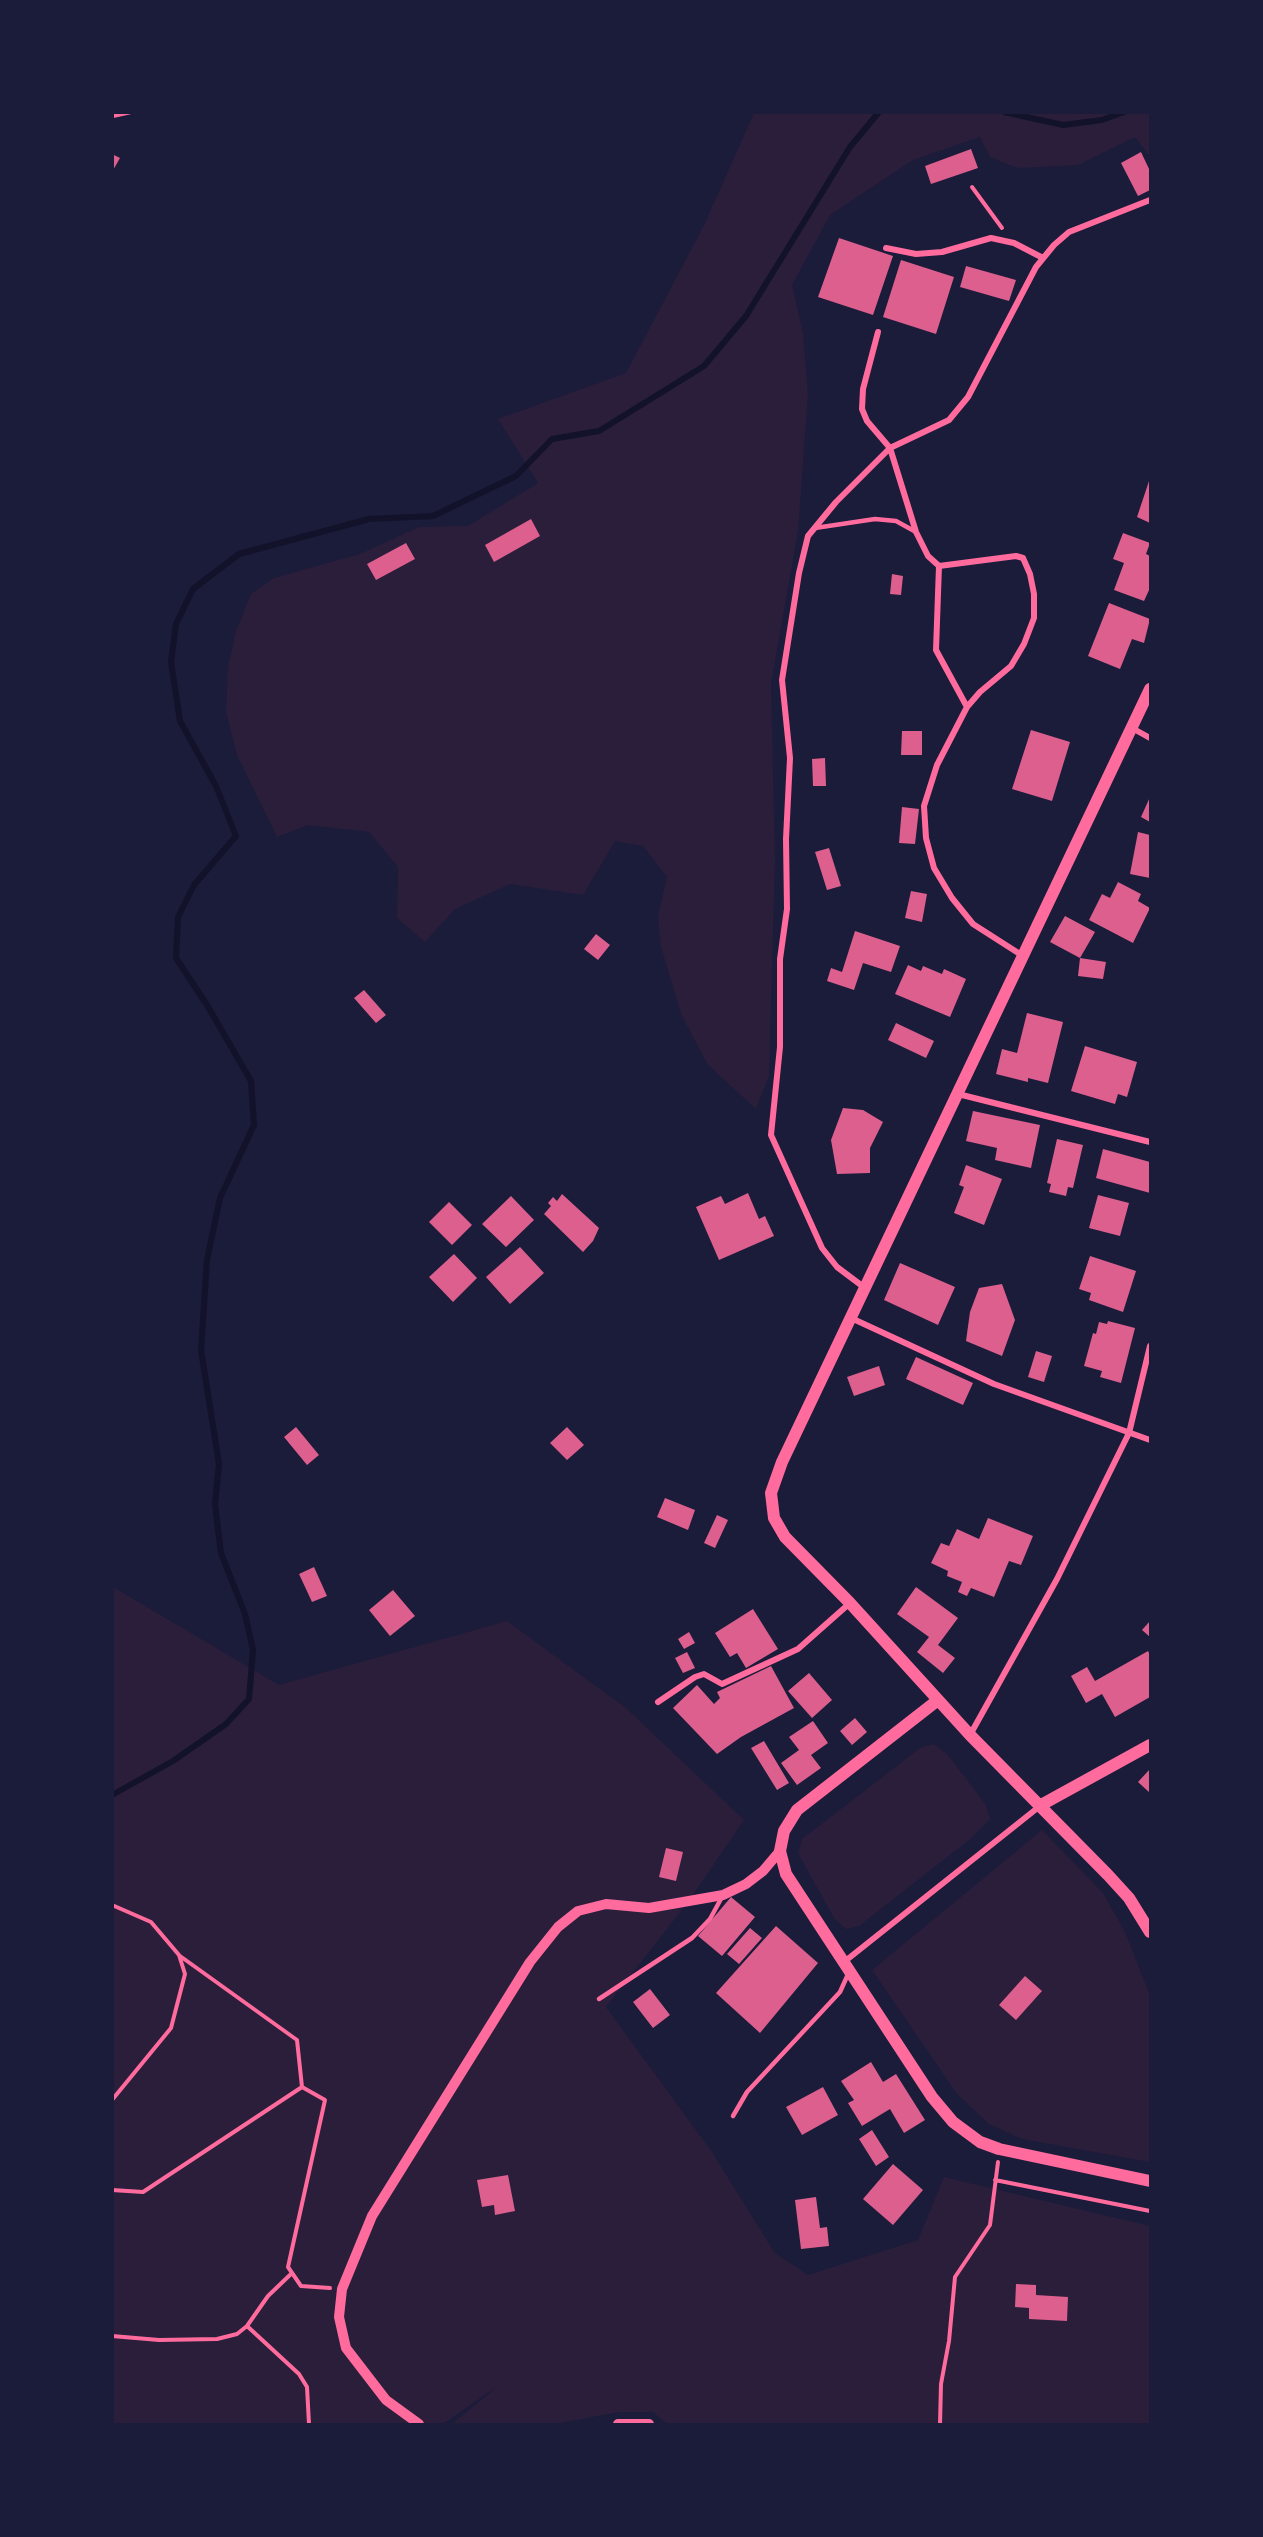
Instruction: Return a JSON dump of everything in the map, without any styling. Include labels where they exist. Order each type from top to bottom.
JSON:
[{"type":"main road","points":[[1150,689],[782,1462],[771,1493],[774,1518],[785,1538],[850,1603],[970,1736],[1041,1805],[1129,1898],[1150,1932]]},
{"type":"main road","points":[[938,1700],[796,1810],[784,1831],[780,1851],[786,1874],[932,2097],[953,2122],[980,2142],[999,2149],[1150,2181]]},
{"type":"main road","points":[[1041,1805],[1150,1745]]},
{"type":"street","points":[[865,1288],[837,1267],[822,1248],[771,1135],[780,1047],[780,959],[787,909],[786,839],[790,758],[782,680],[799,573],[808,536],[836,502],[890,447],[949,420],[968,397],[1036,267],[1069,232],[1150,200]]},
{"type":"street","points":[[886,248],[916,254],[942,252],[991,238],[1014,243],[1044,258]]},
{"type":"street","points":[[878,332],[863,389],[862,409],[867,420],[890,447],[916,532],[928,555],[939,566],[936,650],[967,707]]},
{"type":"street","points":[[939,566],[1016,556],[1023,558],[1034,594],[1034,618],[1024,644],[1011,666],[980,692],[967,707],[947,744],[924,806],[926,838],[934,868],[952,898],[973,924],[1024,956]]},
{"type":"street","points":[[1132,728],[1150,738]]},
{"type":"street","points":[[958,1094],[1150,1142]]},
{"type":"street","points":[[851,1318],[994,1384],[1150,1440]]},
{"type":"street","points":[[970,1736],[1057,1579],[1129,1433],[1150,1347]]},
{"type":"street","points":[[658,1702],[695,1677],[704,1674],[722,1684],[798,1648],[850,1603]]},
{"type":"street","points":[[846,1967],[1041,1805]]},
{"type":"street","points":[[419,2424],[386,2400],[346,2348],[339,2317],[342,2289],[372,2216],[530,1962],[558,1927],[578,1911],[606,1904],[649,1908],[723,1895],[746,1884],[763,1871],[780,1851]]},
{"type":"street","points":[[618,2424],[649,2424]]},
{"type":"lane","points":[[112,117],[130,112]]},
{"type":"lane","points":[[815,528],[875,519],[896,521],[916,532]]},
{"type":"lane","points":[[599,1999],[692,1938],[710,1919],[723,1895]]},
{"type":"lane","points":[[733,2116],[747,2092],[840,1992],[846,1967]]},
{"type":"path","points":[[972,187],[1014,243]]},
{"type":"path","points":[[112,1905],[151,1922],[179,1955],[297,2040],[302,2087]]},
{"type":"path","points":[[112,2100],[171,2028],[185,1974],[179,1955]]},
{"type":"path","points":[[302,2087],[325,2100],[288,2267],[301,2286],[342,2289]]},
{"type":"path","points":[[112,2190],[142,2192],[302,2087]]},
{"type":"path","points":[[940,2424],[941,2384],[949,2341],[955,2277],[990,2225],[995,2180],[1150,2211]]},
{"type":"path","points":[[112,2336],[159,2340],[217,2339],[237,2334],[247,2326],[268,2296],[292,2273]]},
{"type":"path","points":[[247,2326],[299,2374],[308,2387],[309,2424]]},
{"type":"shaded area","points":[[754,113],[1150,113],[1150,157],[1135,137],[1078,165],[1017,168],[990,157],[980,137],[913,160],[830,215],[792,285],[803,333],[808,394],[798,531],[771,684],[775,860],[769,1076],[756,1109],[708,1065],[681,1014],[661,947],[658,916],[667,877],[643,846],[615,841],[583,895],[510,884],[455,909],[425,942],[397,918],[398,867],[369,832],[308,825],[277,837],[237,755],[226,712],[228,667],[236,631],[251,594],[274,578],[360,554],[419,527],[468,526],[538,483],[498,419],[626,373],[704,225]]},
{"type":"shaded area","points":[[113,1587],[279,1685],[507,1621],[626,1708],[744,1820],[688,1902],[606,2007],[712,2152],[775,2253],[808,2275],[918,2240],[944,2177],[1150,2226],[1150,2424],[667,2424],[653,2412],[620,2412],[554,2424],[452,2424],[499,2385],[443,2424],[113,2424]]},
{"type":"shaded area","points":[[934,1744],[948,1755],[986,1805],[990,1819],[969,1840],[859,1926],[846,1929],[834,1918],[798,1853],[802,1839],[920,1748]]},
{"type":"shaded area","points":[[1042,1830],[1103,1893],[1125,1932],[1150,1995],[1150,2162],[1022,2139],[989,2124],[957,2094],[872,1970]]},
{"type":"building","points":[[971,149],[978,168],[931,184],[925,166]]},
{"type":"building","points":[[1141,152],[1150,171],[1150,190],[1138,196],[1121,163]]},
{"type":"building","points":[[112,154],[120,158],[112,172]]},
{"type":"building","points":[[839,238],[893,256],[873,315],[818,297]]},
{"type":"building","points":[[901,260],[954,277],[936,334],[883,317]]},
{"type":"building","points":[[966,266],[1016,280],[1009,301],[960,287]]},
{"type":"building","points":[[1150,478],[1150,523],[1137,517]]},
{"type":"building","points":[[531,519],[540,536],[494,562],[485,545]]},
{"type":"building","points":[[1123,533],[1150,543],[1146,554],[1150,556],[1150,588],[1144,601],[1114,590],[1124,563],[1113,559]]},
{"type":"building","points":[[406,543],[415,559],[376,580],[367,564]]},
{"type":"building","points":[[892,574],[903,576],[901,595],[890,594]]},
{"type":"building","points":[[1109,603],[1150,619],[1144,643],[1132,639],[1120,669],[1088,656]]},
{"type":"building","points":[[1031,730],[1070,742],[1052,801],[1012,789]]},
{"type":"building","points":[[902,731],[922,731],[922,755],[901,755]]},
{"type":"building","points":[[825,758],[826,786],[813,786],[812,759]]},
{"type":"building","points":[[1150,797],[1150,822],[1141,817]]},
{"type":"building","points":[[902,807],[919,809],[915,844],[899,843]]},
{"type":"building","points":[[1138,832],[1150,835],[1150,878],[1130,874]]},
{"type":"building","points":[[829,848],[841,886],[827,890],[815,852]]},
{"type":"building","points":[[1118,882],[1141,894],[1138,901],[1150,908],[1133,943],[1089,920],[1102,894],[1110,898]]},
{"type":"building","points":[[911,891],[927,894],[922,922],[905,918]]},
{"type":"building","points":[[1065,916],[1095,932],[1080,958],[1050,942]]},
{"type":"building","points":[[855,931],[900,946],[891,972],[863,963],[854,990],[827,981],[831,968],[842,972]]},
{"type":"building","points":[[596,934],[610,945],[598,960],[584,949]]},
{"type":"building","points":[[1080,958],[1106,962],[1103,979],[1078,976]]},
{"type":"building","points":[[908,965],[921,971],[923,966],[942,974],[944,969],[966,979],[950,1017],[895,994]]},
{"type":"building","points":[[364,990],[386,1015],[376,1023],[354,998]]},
{"type":"building","points":[[1027,1013],[1063,1022],[1048,1083],[1028,1078],[1028,1082],[996,1074],[1002,1049],[1017,1053]]},
{"type":"building","points":[[896,1023],[934,1041],[926,1058],[888,1040]]},
{"type":"building","points":[[1085,1046],[1137,1062],[1127,1097],[1118,1094],[1115,1104],[1071,1091]]},
{"type":"building","points":[[843,1108],[863,1110],[883,1122],[870,1148],[870,1173],[837,1174],[831,1140]]},
{"type":"building","points":[[973,1111],[1040,1125],[1031,1168],[995,1160],[997,1148],[966,1141]]},
{"type":"building","points":[[1057,1139],[1083,1145],[1073,1188],[1068,1187],[1066,1196],[1049,1192],[1051,1184],[1047,1183]]},
{"type":"building","points":[[1103,1149],[1150,1162],[1150,1193],[1096,1178]]},
{"type":"building","points":[[966,1165],[1002,1179],[984,1225],[954,1213],[964,1187],[959,1185]]},
{"type":"building","points":[[748,1193],[759,1219],[765,1216],[774,1236],[719,1260],[696,1207],[721,1196],[725,1204]]},
{"type":"building","points":[[562,1194],[599,1228],[593,1241],[583,1252],[544,1214],[551,1206],[548,1203],[553,1197],[557,1201]]},
{"type":"building","points":[[1098,1195],[1129,1203],[1120,1236],[1089,1228]]},
{"type":"building","points":[[511,1196],[534,1220],[506,1247],[482,1224]]},
{"type":"building","points":[[449,1202],[472,1225],[452,1245],[429,1222]]},
{"type":"building","points":[[520,1247],[544,1273],[510,1304],[486,1277]]},
{"type":"building","points":[[454,1254],[477,1278],[453,1302],[429,1277]]},
{"type":"building","points":[[1090,1256],[1136,1271],[1123,1312],[1089,1300],[1091,1293],[1079,1289]]},
{"type":"building","points":[[900,1263],[955,1287],[938,1325],[884,1300]]},
{"type":"building","points":[[1002,1284],[1015,1320],[1002,1356],[966,1341],[970,1312],[979,1288]]},
{"type":"building","points":[[1108,1321],[1135,1328],[1121,1383],[1100,1377],[1102,1371],[1084,1366],[1093,1333],[1096,1334],[1099,1322],[1107,1324]]},
{"type":"building","points":[[1036,1351],[1052,1356],[1044,1382],[1028,1377]]},
{"type":"building","points":[[916,1357],[973,1383],[963,1405],[906,1379]]},
{"type":"building","points":[[879,1366],[885,1385],[854,1396],[847,1377]]},
{"type":"building","points":[[296,1427],[319,1455],[307,1465],[284,1437]]},
{"type":"building","points":[[567,1427],[584,1445],[567,1460],[550,1443]]},
{"type":"building","points":[[665,1498],[695,1510],[688,1530],[657,1517]]},
{"type":"building","points":[[717,1515],[728,1520],[715,1548],[704,1543]]},
{"type":"building","points":[[988,1518],[1033,1536],[1021,1565],[1009,1561],[994,1597],[971,1588],[967,1596],[958,1592],[962,1582],[947,1576],[948,1571],[931,1563],[941,1543],[949,1546],[957,1529],[979,1539]]},
{"type":"building","points":[[314,1567],[327,1596],[312,1602],[299,1574]]},
{"type":"building","points":[[916,1587],[958,1618],[938,1645],[955,1658],[943,1673],[917,1652],[929,1637],[897,1614]]},
{"type":"building","points":[[393,1590],[415,1616],[390,1636],[369,1610]]},
{"type":"building","points":[[753,1609],[778,1649],[746,1668],[737,1653],[730,1657],[715,1633]]},
{"type":"building","points":[[1150,1621],[1150,1637],[1142,1630]]},
{"type":"building","points":[[689,1632],[695,1643],[684,1649],[678,1639]]},
{"type":"building","points":[[1148,1651],[1150,1655],[1150,1697],[1115,1717],[1102,1694],[1086,1703],[1071,1676],[1087,1667],[1095,1681]]},
{"type":"building","points":[[687,1652],[695,1668],[683,1673],[675,1658]]},
{"type":"building","points":[[771,1666],[794,1708],[741,1737],[717,1754],[673,1708],[697,1685],[714,1704],[720,1698],[717,1692]]},
{"type":"building","points":[[809,1673],[832,1700],[812,1718],[788,1691]]},
{"type":"building","points":[[855,1718],[867,1732],[852,1745],[840,1731]]},
{"type":"building","points":[[813,1721],[828,1743],[811,1755],[821,1768],[797,1785],[781,1763],[799,1750],[789,1737]]},
{"type":"building","points":[[764,1741],[789,1783],[777,1790],[751,1748]]},
{"type":"building","points":[[1150,1769],[1150,1793],[1138,1782]]},
{"type":"building","points":[[666,1848],[683,1852],[676,1881],[659,1877]]},
{"type":"building","points":[[731,1897],[755,1917],[722,1956],[698,1936]]},
{"type":"building","points":[[776,1926],[818,1963],[760,2033],[716,1993]]},
{"type":"building","points":[[750,1928],[762,1938],[739,1964],[727,1954]]},
{"type":"building","points":[[1025,1976],[1042,1991],[1016,2020],[999,2005]]},
{"type":"building","points":[[650,1989],[670,2015],[653,2028],[633,2002]]},
{"type":"building","points":[[871,2062],[883,2082],[896,2074],[925,2120],[904,2133],[890,2109],[862,2126],[848,2103],[854,2100],[841,2081]]},
{"type":"building","points":[[823,2087],[838,2115],[802,2135],[786,2107]]},
{"type":"building","points":[[872,2130],[889,2157],[876,2166],[859,2139]]},
{"type":"building","points":[[893,2164],[923,2190],[893,2225],[863,2199]]},
{"type":"building","points":[[508,2175],[515,2211],[495,2215],[494,2205],[482,2207],[477,2180]]},
{"type":"building","points":[[816,2197],[820,2228],[827,2227],[829,2246],[801,2249],[795,2200]]},
{"type":"building","points":[[1016,2284],[1036,2285],[1036,2295],[1068,2297],[1067,2321],[1029,2319],[1029,2308],[1015,2307]]},
{"type":"waterway","points":[[112,1795],[173,1761],[226,1724],[249,1699],[253,1650],[245,1614],[221,1553],[215,1504],[219,1464],[201,1350],[207,1260],[220,1198],[254,1125],[251,1081],[207,1005],[176,958],[178,917],[194,885],[236,836],[216,786],[180,721],[171,662],[176,624],[193,589],[239,554],[369,519],[433,516],[516,476],[552,439],[599,431],[704,366],[746,316],[850,147],[879,112]]},
{"type":"waterway","points":[[1004,112],[1063,125],[1102,120],[1124,112]]}]
